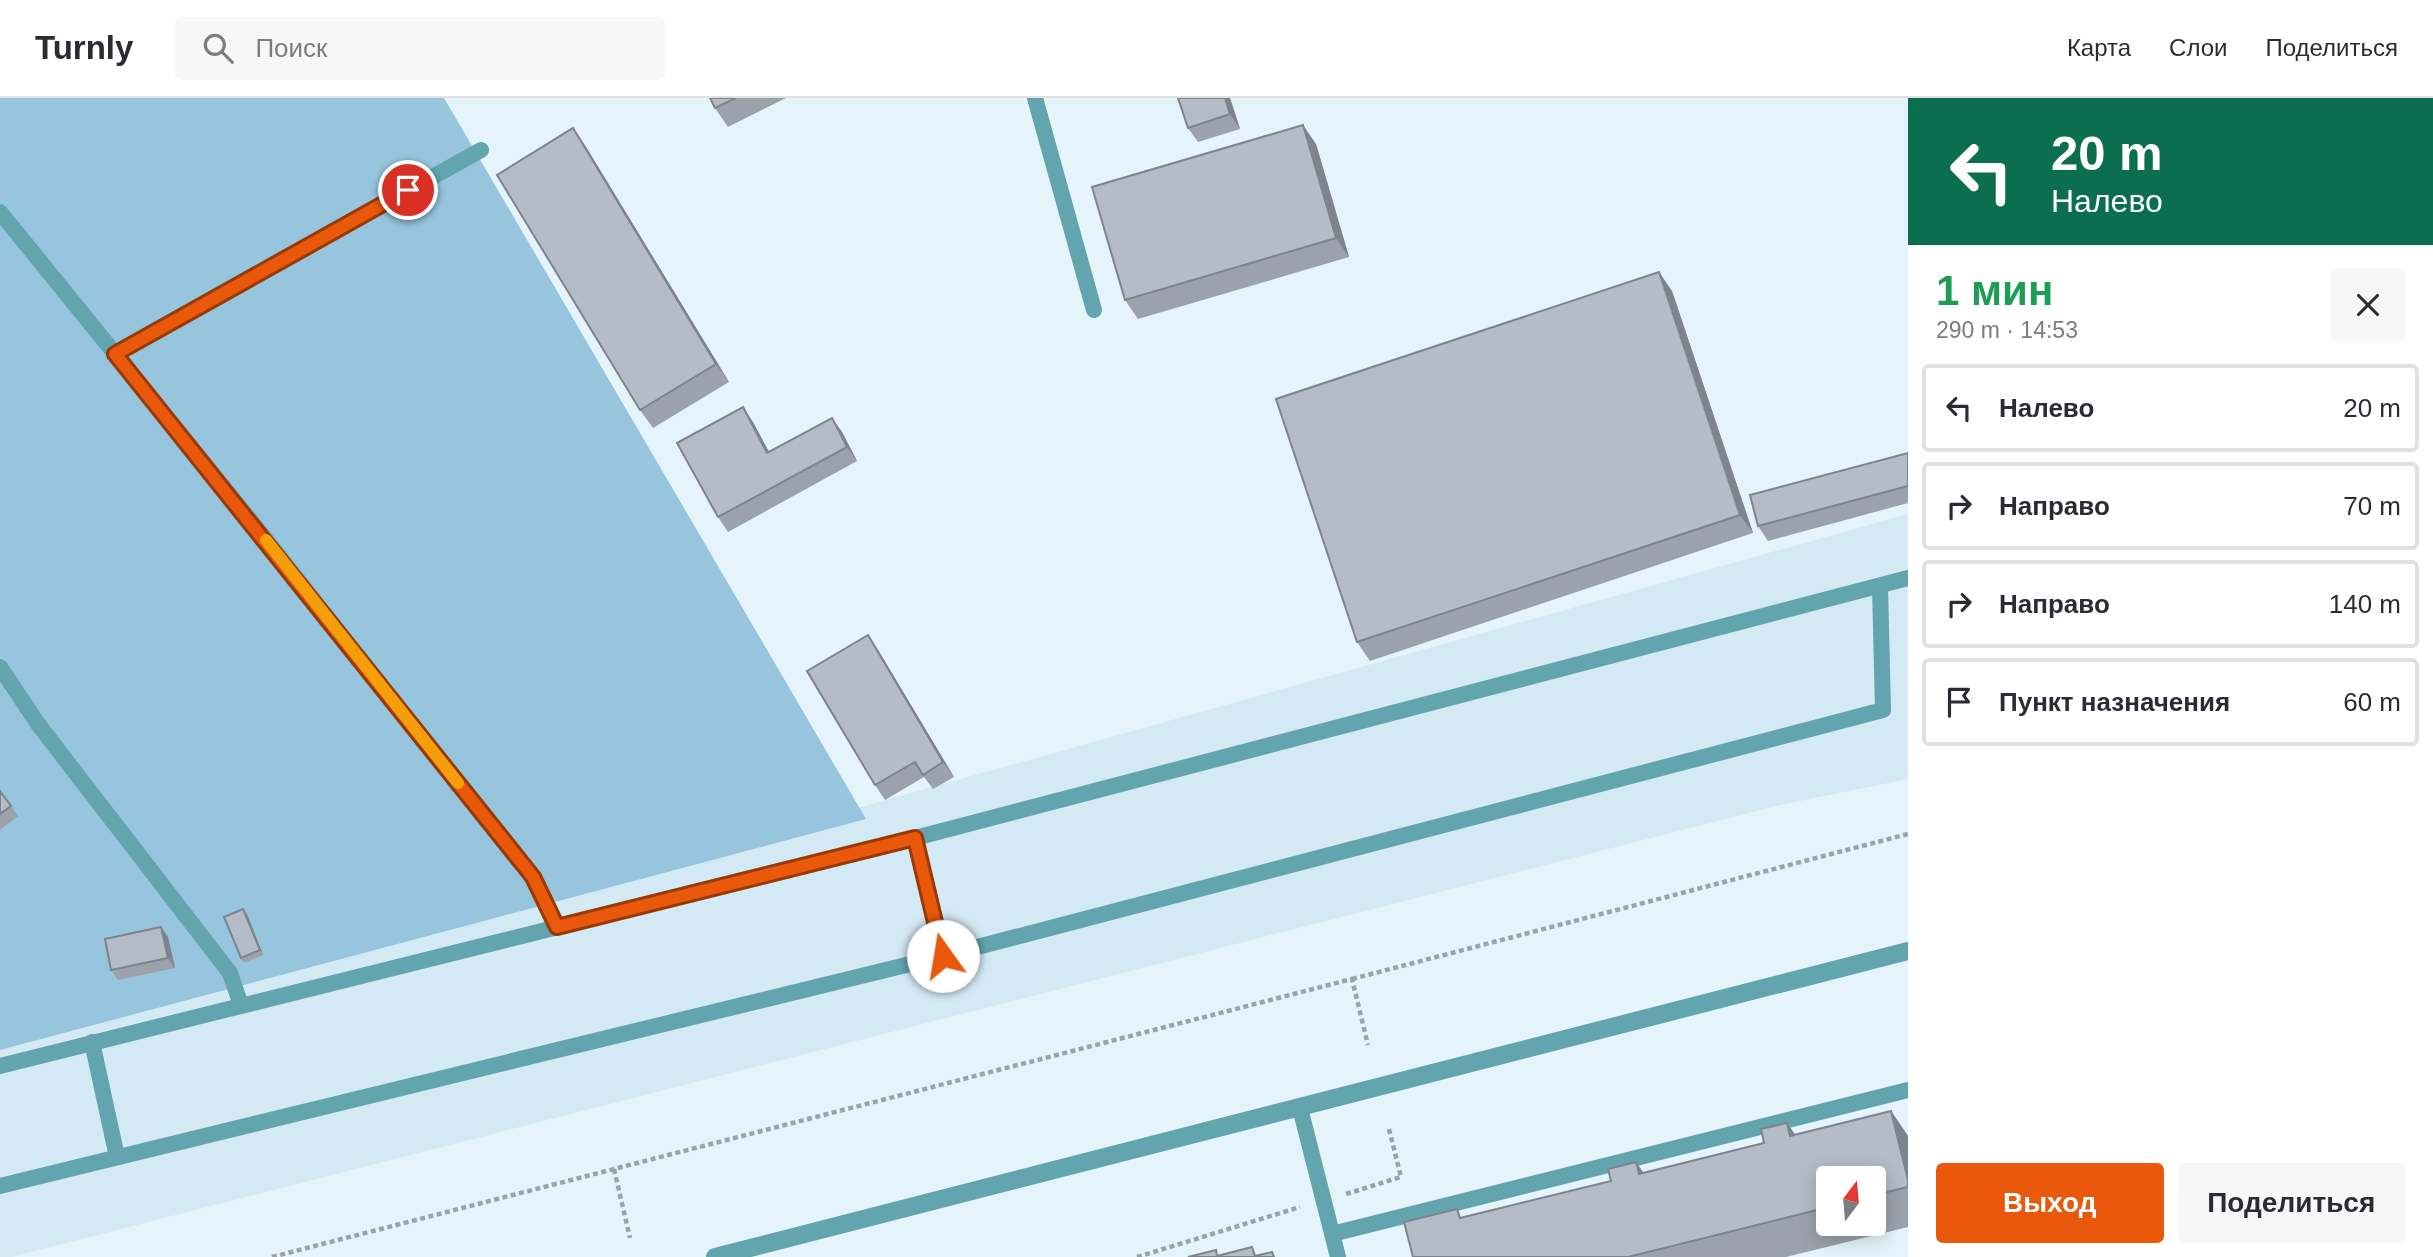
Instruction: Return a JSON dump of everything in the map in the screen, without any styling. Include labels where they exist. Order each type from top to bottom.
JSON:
[{"type":"street","points":[[715,1257],[1908,951]]},
{"type":"lane","points":[[1035,98],[1094,310]]},
{"type":"lane","points":[[115,354],[481,150]]},
{"type":"lane","points":[[0,212],[533,877],[557,927]]},
{"type":"lane","points":[[0,1066],[915,838],[1908,578]]},
{"type":"lane","points":[[0,1186],[943,956],[1883,710],[1880,586]]},
{"type":"lane","points":[[0,667],[38,724],[230,973],[242,1005]]},
{"type":"lane","points":[[915,838],[943,956]]},
{"type":"lane","points":[[92,1042],[117,1157]]},
{"type":"lane","points":[[1332,1234],[1908,1090]]},
{"type":"lane","points":[[1300,1108],[1338,1257]]},
{"type":"path","points":[[272,1257],[1908,834]]},
{"type":"path","points":[[1352,979],[1368,1045]]},
{"type":"path","points":[[1137,1257],[1401,1177],[1390,1129]]},
{"type":"path","points":[[614,1169],[630,1238]]},
{"type":"shaded area","points":[[0,98],[444,98],[866,819],[0,1050]]},
{"type":"shaded area","points":[[1908,514],[1908,779],[1780,805],[11,1257],[0,1257],[0,1048]]},
{"type":"building","points":[[710,98],[736,98],[715,108]]},
{"type":"building","points":[[1178,98],[1225,98],[1230,114],[1188,128]]},
{"type":"building","points":[[1303,125],[1336,238],[1125,300],[1092,187]]},
{"type":"building","points":[[573,128],[716,364],[640,410],[497,175]]},
{"type":"building","points":[[1659,272],[1740,515],[1357,642],[1276,399]]},
{"type":"building","points":[[743,407],[767,453],[832,418],[847,447],[718,517],[677,443]]},
{"type":"building","points":[[1908,453],[1908,486],[1758,526],[1750,495]]},
{"type":"building","points":[[868,635],[943,762],[923,775],[915,762],[875,785],[807,671]]},
{"type":"building","points":[[0,791],[11,806],[0,814]]},
{"type":"building","points":[[243,909],[260,950],[241,958],[224,917]]},
{"type":"building","points":[[161,927],[168,958],[111,970],[105,939]]},
{"type":"building","points":[[1891,1111],[1908,1187],[1886,1192],[1886,1166],[1816,1166],[1816,1210],[1628,1257],[1413,1257],[1404,1222],[1457,1209],[1460,1218],[1611,1181],[1608,1169],[1636,1162],[1639,1174],[1764,1143],[1761,1129],[1787,1123],[1790,1136]]},
{"type":"building","points":[[1252,1247],[1255,1256],[1272,1252],[1274,1257],[1188,1257],[1216,1250],[1217,1256]]},
{"type":"slow traffic","points":[[266,540],[458,783]]},
{"type":"route","points":[[408,190],[115,354],[533,877],[557,927],[915,838],[943,956]]}]
